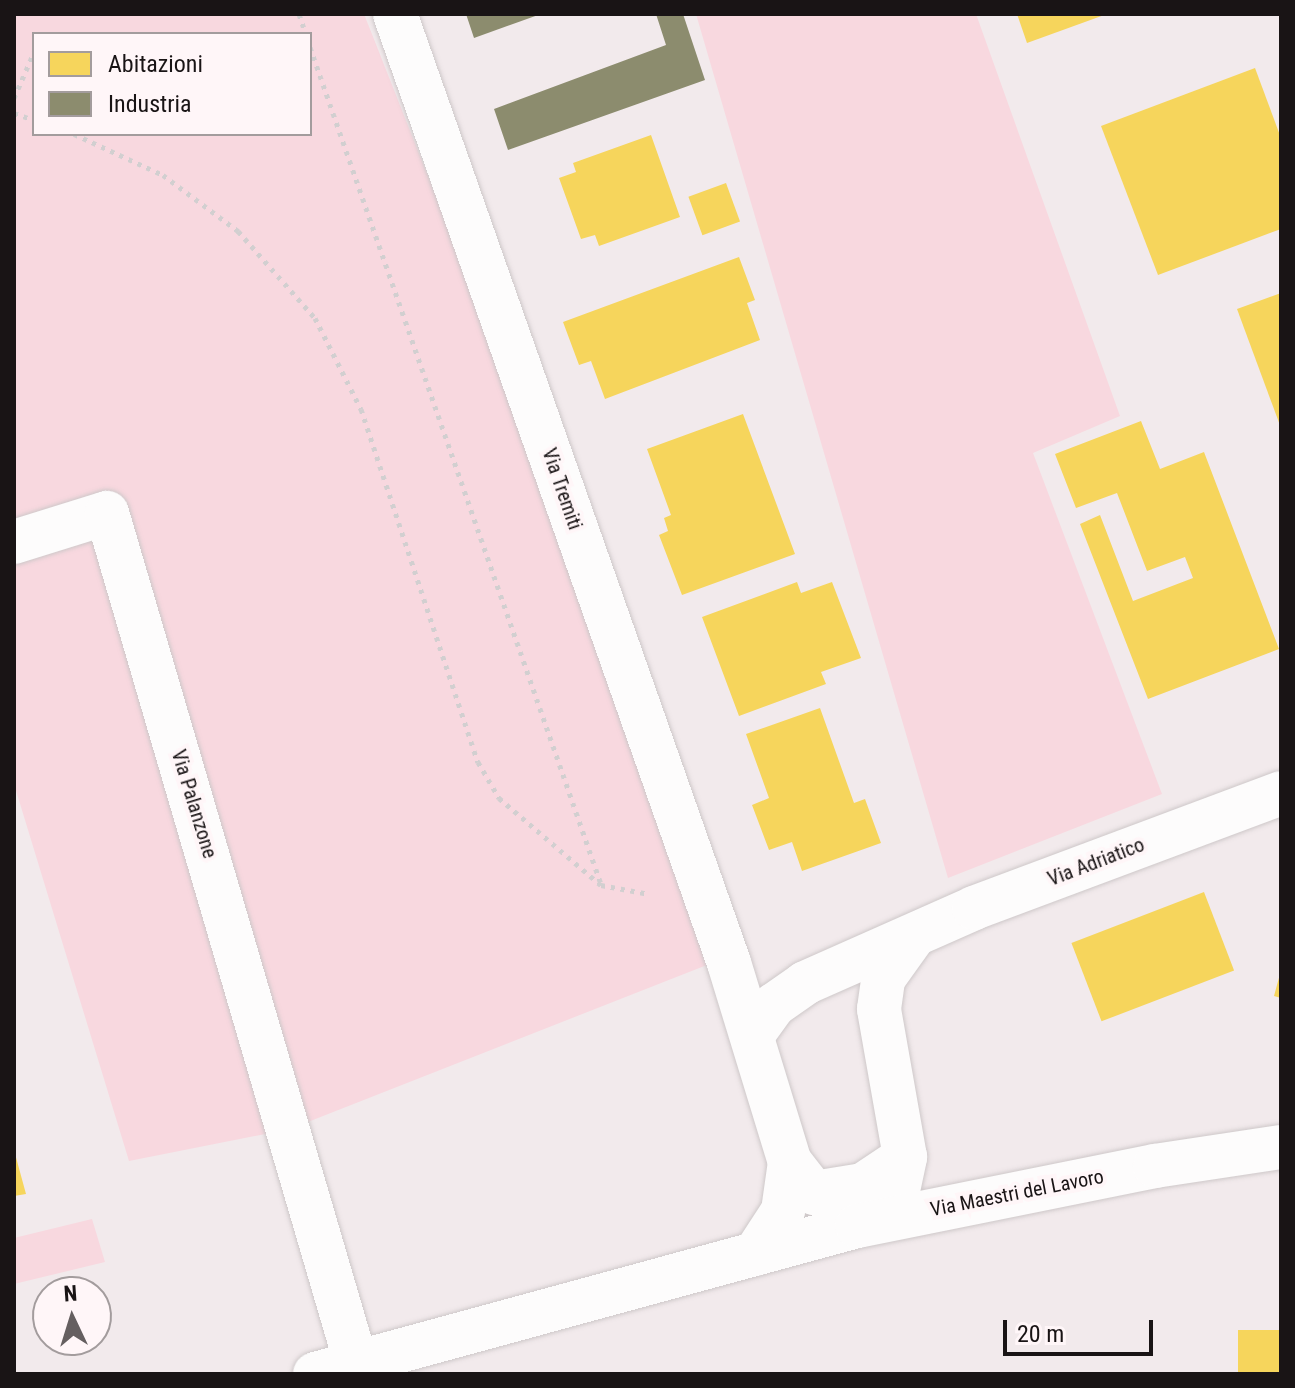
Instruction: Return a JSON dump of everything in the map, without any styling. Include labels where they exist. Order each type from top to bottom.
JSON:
[{"type":"street","name":"Via Tremiti","points":[[395,14],[753,1034]]},
{"type":"street","name":"Via Palanzone","points":[[14,542],[107,513],[305,1189],[336,1368]]},
{"type":"street","name":"Via Adriatico","points":[[753,1034],[774,1005],[805,983],[974,908],[1281,793]]},
{"type":"street","name":"Via Adriatico","points":[[857,1226],[897,1191],[905,1157],[879,1009],[883,979],[913,937]]},
{"type":"street","points":[[729,963],[768,979],[863,985],[879,1009]]},
{"type":"street","points":[[753,1034],[790,1162],[814,1193],[863,1185],[905,1157]]},
{"type":"street","name":"Via Maestri del Lavoro","points":[[336,1368],[857,1226],[1155,1166],[1281,1147]]},
{"type":"street","name":"Via Adriatico","points":[[905,1157],[929,1188],[969,1203]]},
{"type":"street","points":[[755,1254],[783,1211],[790,1162]]},
{"type":"path","points":[[312,53],[601,885]]},
{"type":"path","points":[[14,98],[32,57]]},
{"type":"path","points":[[78,136],[163,175],[238,231],[315,318],[361,409],[478,762],[499,798],[601,885],[649,894]]},
{"type":"shaded area","points":[[14,14],[364,14],[437,199],[712,963],[290,1129],[129,1161],[14,784]]},
{"type":"shaded area","points":[[696,14],[976,14],[1120,416],[1033,453],[1162,794],[948,878]]},
{"type":"shaded area","points":[[92,1219],[105,1262],[47,1276],[32,1276],[32,1280],[14,1284],[14,1238]]},
{"type":"building: Abitazioni","points":[[1017,14],[1107,14],[1027,43]]},
{"type":"building: Abitazioni","points":[[1255,68],[1281,138],[1281,229],[1158,275],[1101,126]]},
{"type":"building: Abitazioni","points":[[651,135],[680,217],[599,246],[595,235],[581,239],[559,178],[576,172],[573,163]]},
{"type":"building: Abitazioni","points":[[726,183],[740,222],[702,235],[688,197]]},
{"type":"building: Abitazioni","points":[[739,257],[755,300],[747,303],[760,340],[605,399],[591,361],[579,365],[563,322]]},
{"type":"building: Abitazioni","points":[[1281,293],[1281,428],[1237,309]]},
{"type":"building: Abitazioni","points":[[743,414],[795,554],[682,595],[659,535],[668,531],[664,518],[671,515],[647,449]]},
{"type":"building: Abitazioni","points":[[1141,421],[1160,469],[1204,452],[1279,649],[1148,699],[1080,524],[1100,515],[1133,601],[1193,578],[1185,557],[1147,571],[1117,493],[1076,508],[1055,454]]},
{"type":"building: Abitazioni","points":[[797,582],[801,593],[832,582],[861,658],[821,672],[826,684],[739,716],[702,617]]},
{"type":"building: Abitazioni","points":[[820,708],[854,803],[865,799],[881,843],[802,871],[792,842],[769,850],[752,805],[769,798],[746,734]]},
{"type":"building: Abitazioni","points":[[1204,892],[1234,970],[1102,1021],[1071,943]]},
{"type":"building: Abitazioni","points":[[1281,974],[1281,998],[1274,996]]},
{"type":"building: Abitazioni","points":[[14,1150],[26,1194],[14,1196]]},
{"type":"building: Abitazioni","points":[[1238,1330],[1281,1330],[1281,1374],[1238,1374]]},
{"type":"building: Industria","points":[[466,14],[541,14],[474,38]]},
{"type":"building: Industria","points":[[656,14],[683,14],[705,80],[508,150],[494,109],[666,45]]}]
